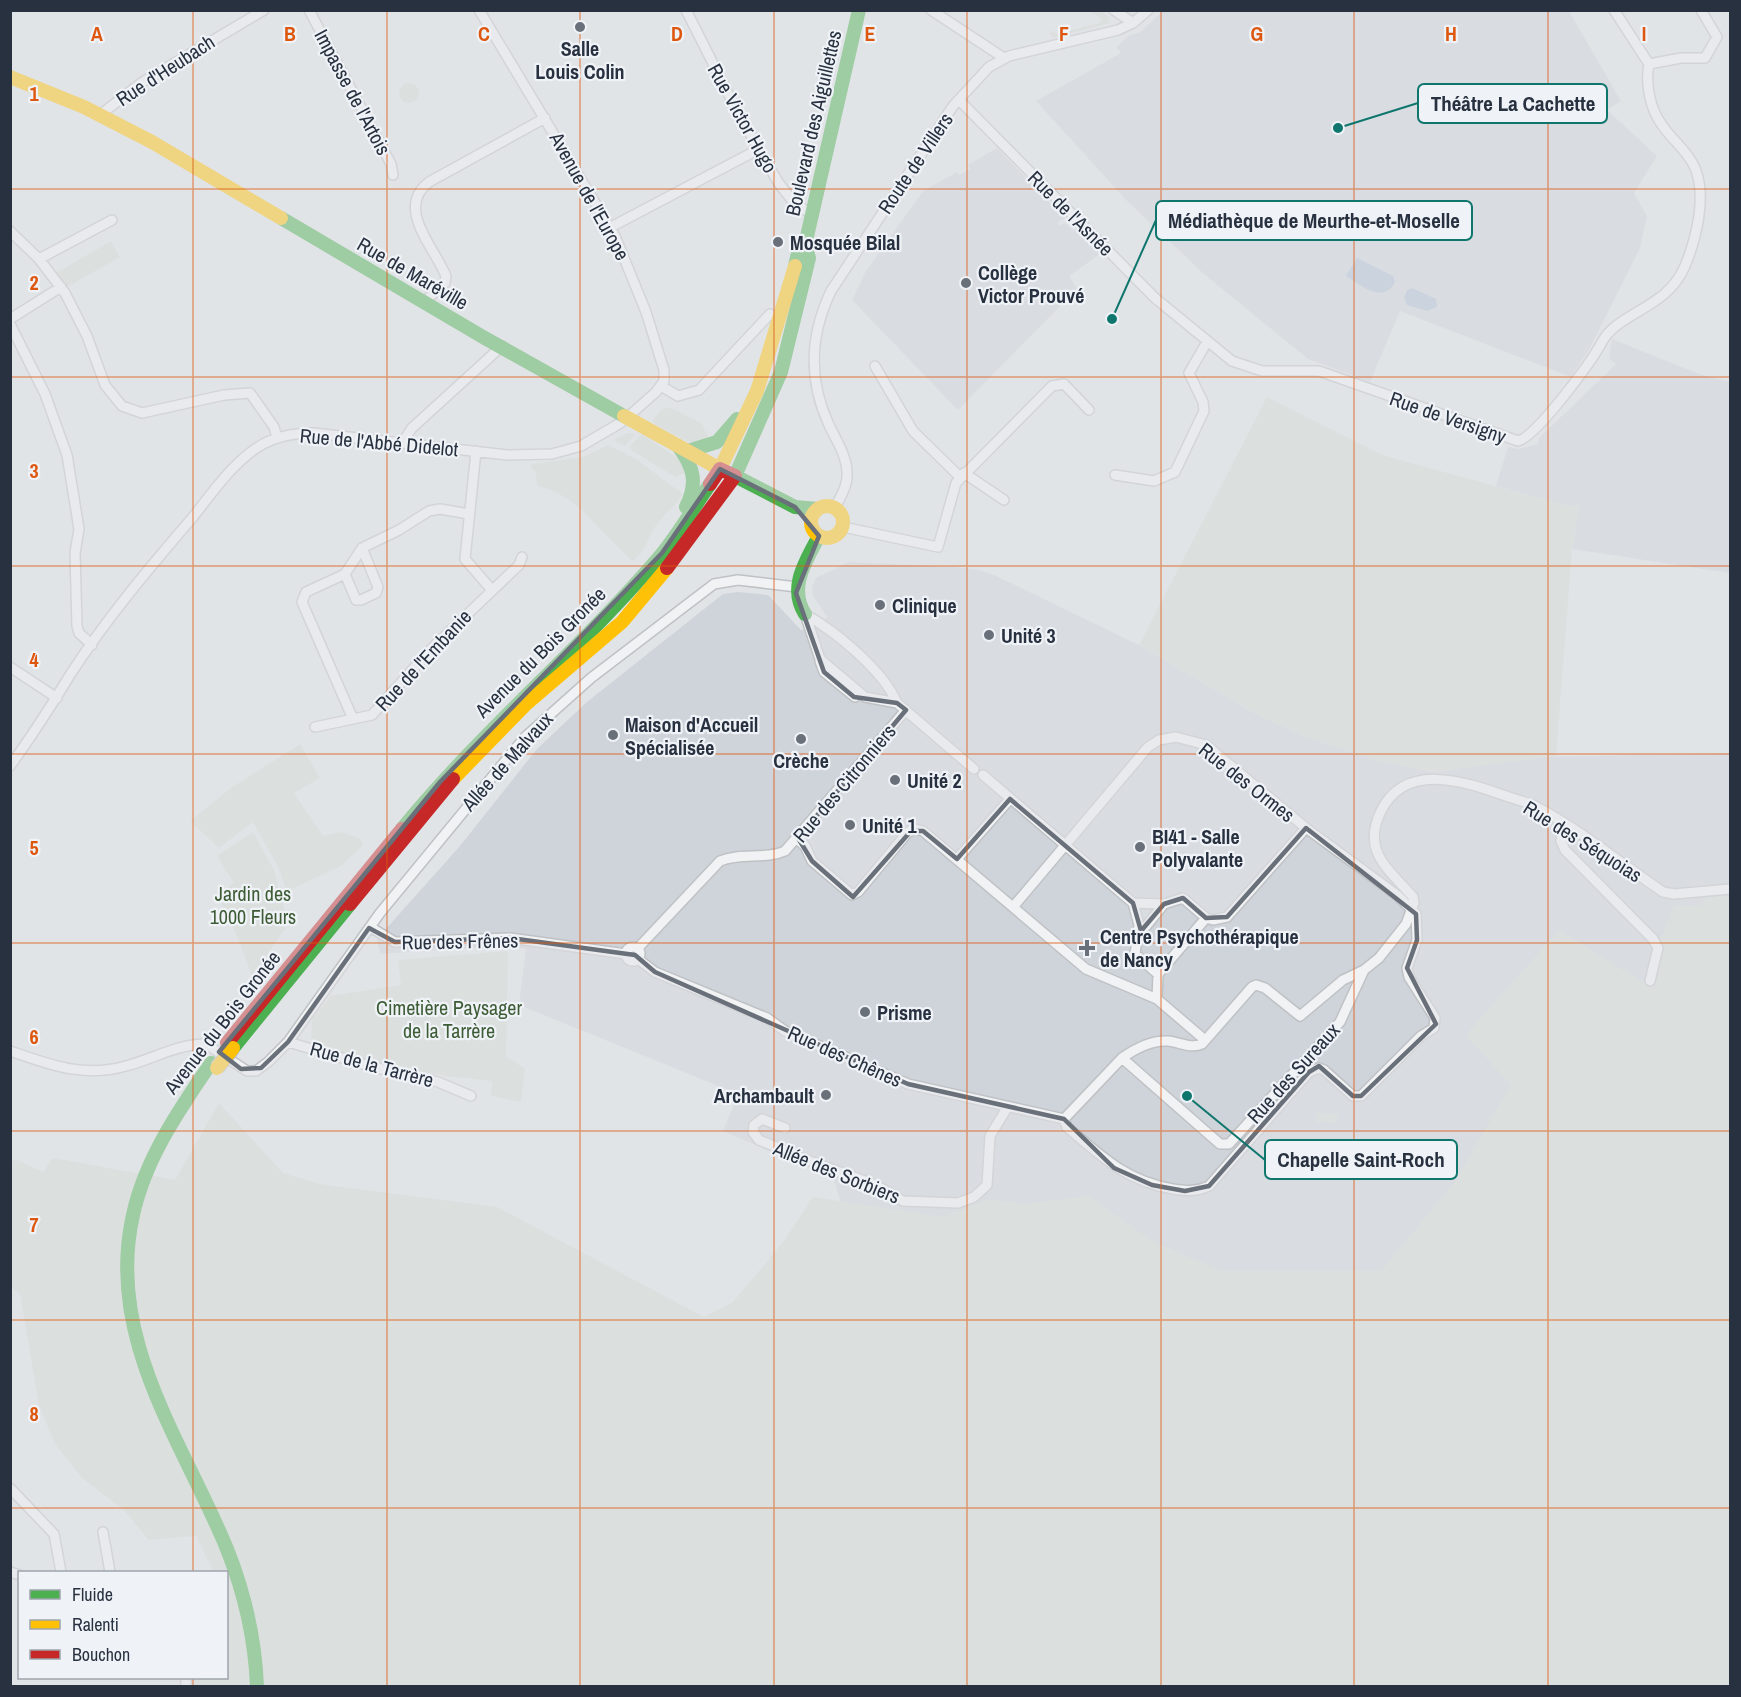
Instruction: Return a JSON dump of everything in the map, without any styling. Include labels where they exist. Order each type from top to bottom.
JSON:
[{"type":"main road","name":"Boulevard des Aiguillettes","points":[[720,469],[755,401],[797,256],[805,245],[859,10]]},
{"type":"main road","name":"Rue de Maréville","points":[[10,77],[100,115],[198,168],[424,302],[683,449],[795,507],[815,530]]},
{"type":"main road","name":"Boulevard des Aiguillettes","points":[[735,476],[768,408],[781,372],[809,258],[805,245]]},
{"type":"main road","points":[[612,608],[614,597],[650,556],[693,494],[694,473],[683,449],[715,444],[723,440],[742,410],[755,401]]},
{"type":"main road","name":"Avenue du Bois Gronée","points":[[258,1686],[254,1640],[240,1582],[222,1537],[149,1385],[133,1333],[128,1295],[129,1233],[143,1176],[168,1124],[440,782],[612,608],[669,545],[720,469]]},
{"type":"main road","name":"Avenue du Bois Gronée","points":[[230,1045],[447,785],[525,705],[622,622],[687,544],[735,476]]},
{"type":"main road","points":[[805,614],[798,603],[796,587],[815,530],[818,509],[826,506],[835,508],[842,516],[843,527],[835,536],[815,530]]},
{"type":"main road","name":"Rue de Maréville","points":[[795,507],[818,509]]},
{"type":"main road","name":"Avenue du Bois Gronée","points":[[214,1065],[180,1120],[151,1180],[138,1229],[135,1288],[143,1338],[157,1382],[246,1575],[261,1632],[266,1686]]},
{"type":"street","name":"Rue d'Heubach","points":[[100,115],[141,82],[264,10]]},
{"type":"street","name":"Impasse de l'Artois","points":[[309,10],[391,164],[393,175]]},
{"type":"street","name":"Avenue de l'Europe","points":[[479,10],[611,227],[649,322],[664,370],[661,386]]},
{"type":"street","name":"Rue Victor Hugo","points":[[686,10],[759,149],[790,199],[813,214]]},
{"type":"street","points":[[931,10],[1004,58]]},
{"type":"street","points":[[1114,10],[1133,23]]},
{"type":"street","name":"Route de Villers","points":[[835,508],[846,484],[848,472],[843,454],[821,405],[815,383],[814,343],[820,316],[831,291],[959,100],[984,71],[1004,58],[1106,34],[1133,23],[1148,10]]},
{"type":"street","points":[[1614,10],[1649,64],[1681,58],[1697,60],[1705,58],[1717,37],[1701,10]]},
{"type":"street","name":"Rue de Versigny","points":[[1314,370],[1507,439],[1518,441],[1530,435],[1594,358],[1606,336],[1658,300],[1676,283],[1691,250],[1697,224],[1697,175],[1689,156],[1662,126],[1654,111],[1649,64]]},
{"type":"street","name":"Rue de l'Asnée","points":[[959,100],[1155,298],[1207,342],[1232,361],[1252,369],[1314,370]]},
{"type":"street","points":[[424,302],[445,283],[446,276],[416,216],[418,192],[429,182],[545,118]]},
{"type":"street","points":[[611,227],[759,149]]},
{"type":"street","points":[[39,259],[112,220]]},
{"type":"street","points":[[10,231],[39,259],[61,287],[87,336],[105,384],[116,402],[142,413],[224,395],[250,393],[268,417],[277,438]]},
{"type":"street","points":[[10,319],[61,287]]},
{"type":"street","points":[[629,418],[661,386],[678,396],[689,395],[699,390],[770,314]]},
{"type":"street","points":[[12,329],[45,394],[67,455],[79,529],[75,553],[77,626],[84,640],[92,645]]},
{"type":"street","points":[[1115,475],[1154,481],[1175,472],[1203,415],[1203,402],[1189,373],[1207,342]]},
{"type":"street","points":[[402,443],[412,428],[502,346]]},
{"type":"street","points":[[875,366],[913,431],[962,475],[1004,500]]},
{"type":"street","points":[[843,527],[938,547],[952,492],[962,475],[1052,386],[1064,384],[1089,410]]},
{"type":"street","name":"Rue de l'Abbé Didelot","points":[[10,766],[92,645],[155,562],[225,479],[255,449],[277,438],[314,433],[528,455],[570,450],[629,418]]},
{"type":"street","points":[[476,451],[465,560],[491,589]]},
{"type":"street","points":[[353,719],[302,602],[306,592],[345,574],[362,548],[399,530],[429,511],[440,509],[469,514]]},
{"type":"street","points":[[345,574],[356,600],[376,594],[378,587],[362,548]]},
{"type":"street","name":"Rue de l'Embanie","points":[[315,727],[375,713],[431,649],[519,564],[522,557]]},
{"type":"street","name":"Allée de Malvaux","points":[[288,1042],[370,927],[525,737],[591,678],[714,584],[738,580],[796,587]]},
{"type":"street","points":[[805,614],[820,658],[865,697],[873,701],[897,703]]},
{"type":"street","points":[[805,614],[818,621],[875,670],[892,692],[897,703],[974,769]]},
{"type":"street","points":[[10,667],[57,698]]},
{"type":"street","name":"Rue des Citronniers","points":[[638,948],[720,861],[733,857],[779,854],[797,839],[906,710]]},
{"type":"street","name":"Rue des Ormes","points":[[1013,907],[1148,747],[1159,740],[1176,737],[1206,745],[1306,828],[1397,895],[1412,909]]},
{"type":"street","points":[[983,775],[1132,903],[1139,925],[1135,954],[1158,974]]},
{"type":"street","name":"Rue des Séquoias","points":[[1064,1119],[1067,1127],[1114,1168],[1152,1185],[1199,1191],[1209,1186],[1314,1069],[1324,1070],[1353,1096],[1361,1096],[1436,1024],[1431,1010],[1409,976],[1407,968],[1418,932],[1416,914],[1412,909],[1413,897],[1378,856],[1374,833],[1383,807],[1390,796],[1407,784],[1440,778],[1486,789],[1536,807],[1663,892],[1674,894],[1731,889]]},
{"type":"street","points":[[957,859],[1010,799]]},
{"type":"street","points":[[1564,825],[1561,841],[1565,850],[1653,939],[1658,948],[1650,981]]},
{"type":"street","points":[[1132,903],[1164,904],[1184,898],[1206,918],[1213,920],[1227,917],[1306,828]]},
{"type":"street","points":[[797,839],[805,846],[812,861],[852,895],[858,892],[911,831],[923,831],[1086,969],[1157,999],[1205,1040],[1197,1046],[1171,1041],[1150,1043],[1122,1058],[1064,1119]]},
{"type":"street","points":[[1139,935],[1164,904]]},
{"type":"street","name":"Rue des Sureaux","points":[[1205,1040],[1256,985],[1265,988],[1300,1016],[1343,980],[1364,970],[1379,958],[1400,934],[1412,909]]},
{"type":"street","points":[[1157,999],[1158,974],[1206,918]]},
{"type":"street","name":"Rue des Frênes","points":[[370,927],[394,942],[510,938],[626,954]]},
{"type":"street","points":[[630,947],[638,948],[641,956],[630,961],[626,954],[630,947]]},
{"type":"street","name":"Rue des Chênes","points":[[638,959],[655,972],[768,1018],[785,1031],[908,1084],[1064,1119]]},
{"type":"street","name":"Rue des Sureaux","points":[[1122,1058],[1220,1144],[1230,1144],[1340,1022],[1364,970]]},
{"type":"street","name":"Rue de la Tarrère","points":[[10,1051],[64,1070],[88,1072],[125,1067],[181,1047],[206,1044],[241,1069],[252,1072],[261,1068],[288,1042],[373,1067],[438,1082],[471,1096]]},
{"type":"street","name":"Allée des Sorbiers","points":[[785,1128],[762,1119],[754,1125],[753,1132],[759,1140],[876,1185],[903,1201],[958,1203],[974,1197],[987,1185],[990,1136],[1007,1108]]},
{"type":"street","points":[[10,1488],[54,1534],[61,1571]]},
{"type":"street","points":[[103,1532],[110,1571]]},
{"type":"highlighted area","points":[[720,469],[795,507],[819,536],[796,593],[824,672],[854,697],[897,703],[906,710],[798,838],[812,861],[853,897],[911,831],[923,831],[957,859],[1010,799],[1133,903],[1141,931],[1164,904],[1183,898],[1206,918],[1227,917],[1306,828],[1416,914],[1417,940],[1407,968],[1436,1024],[1361,1096],[1353,1096],[1319,1066],[1309,1072],[1209,1186],[1185,1191],[1152,1185],[1114,1168],[1064,1119],[908,1084],[655,972],[635,955],[510,938],[395,942],[369,928],[288,1042],[261,1068],[241,1069],[219,1052],[440,782],[662,553]]},
{"type":"shaded area","points":[[1163,11],[1569,11],[1621,101],[1607,110],[1657,156],[1634,193],[1647,216],[1640,248],[1590,348],[1571,377],[1400,311],[1370,382],[1308,359],[1205,275],[1126,200],[1036,101],[1121,53],[1116,47],[1130,35],[1139,33]]},
{"type":"shaded area","name":"Collège Victor Prouvé","points":[[997,148],[1059,212],[1064,219],[1058,222],[1059,226],[1065,223],[1073,231],[1077,230],[1100,254],[1069,276],[1077,289],[958,410],[852,300],[866,271],[923,191],[957,172],[959,175],[970,169],[968,165]]},
{"type":"shaded area","points":[[1612,339],[1699,374],[1730,382],[1730,573],[1572,549],[1579,505],[1572,507],[1496,486],[1508,447],[1518,449],[1538,444],[1539,438],[1616,364],[1609,359]]},
{"type":"shaded area","name":"Centre Psychothérapique de Nancy","points":[[849,562],[955,567],[979,570],[994,575],[1139,645],[1258,715],[1304,736],[1375,760],[1434,772],[1538,757],[1730,753],[1730,894],[1702,905],[1643,983],[1483,1332],[843,1209],[833,1178],[723,1131],[738,1094],[519,1005],[526,949],[506,946],[380,954],[377,939],[460,846],[537,749],[587,702],[723,594],[738,592],[768,595],[801,630],[819,625],[827,617],[813,596],[812,587],[816,578]]},
{"type":"green space","points":[[1089,11],[1100,11],[1109,17],[1109,23],[1052,38],[1049,29],[1056,34],[1100,23],[1102,19]]},
{"type":"green space","points":[[409,83],[416,86],[419,93],[416,100],[409,103],[402,100],[399,93],[402,86]]},
{"type":"green space","points":[[111,241],[120,257],[67,287],[56,273]]},
{"type":"green space","points":[[1267,397],[1382,455],[1572,507],[1579,504],[1572,549],[1556,756],[1434,772],[1375,760],[1304,736],[1258,715],[1139,645]]},
{"type":"green space","points":[[669,407],[701,423],[711,442],[688,442],[656,425],[652,421],[661,410]]},
{"type":"green space","points":[[627,433],[635,434],[625,446],[613,440]]},
{"type":"green space","points":[[642,434],[682,461],[687,472],[675,477],[631,450],[630,446]]},
{"type":"green space","points":[[608,445],[636,459],[683,494],[657,524],[641,552],[633,561],[577,506],[551,490],[537,486],[536,472],[532,469],[531,464],[583,457]]},
{"type":"green space","points":[[300,744],[320,778],[294,793],[323,836],[341,832],[361,839],[363,845],[341,866],[287,891],[278,867],[253,822],[219,848],[190,821],[231,788]]},
{"type":"green space","name":"Jardin des 1000 Fleurs","points":[[253,832],[274,870],[287,919],[282,925],[286,928],[252,975],[236,934],[216,894],[234,883],[217,856]]},
{"type":"green space","points":[[1730,894],[1730,1686],[194,1686],[194,1679],[228,1679],[228,1571],[213,1571],[196,1536],[149,1540],[124,1510],[82,1478],[55,1444],[39,1406],[20,1294],[11,1287],[10,1164],[15,1159],[43,1172],[53,1158],[175,1180],[219,1103],[283,1173],[320,1184],[497,1207],[704,1317],[733,1302],[784,1241],[813,1197],[943,1217],[989,1199],[1026,1204],[1087,1196],[1156,1243],[1222,1271],[1381,1271],[1454,1183],[1511,1085],[1466,1035],[1559,930],[1643,982],[1674,906],[1702,905],[1704,898]]},
{"type":"green space","name":"Cimetière Paysager de la Tarrère","points":[[508,951],[506,1056],[525,1069],[521,1102],[491,1096],[492,1081],[424,1073],[371,1063],[326,1048],[311,1039],[312,1019],[330,996],[401,985],[398,960]]},
{"type":"green space","points":[[1317,1113],[1337,1114],[1337,1123],[1316,1122]]},
{"type":"water","points":[[1357,258],[1393,276],[1395,282],[1390,289],[1378,293],[1346,276]]},
{"type":"water","points":[[1412,288],[1436,299],[1437,307],[1427,311],[1407,305],[1404,298],[1407,290]]},
{"type":"traffic: fast","points":[[795,266],[798,253],[805,245],[859,10]]},
{"type":"traffic: fast","points":[[281,218],[483,337],[624,416]]},
{"type":"traffic: fast","points":[[805,245],[809,258],[781,372],[735,476],[795,507],[818,509]]},
{"type":"traffic: fast","points":[[688,451],[717,442],[737,419]]},
{"type":"traffic: fast","points":[[678,446],[688,461],[692,475],[692,490],[686,507]]},
{"type":"traffic: fast","points":[[402,829],[464,759],[630,590],[668,547],[710,484]]},
{"type":"traffic: fast","points":[[805,614],[800,604],[799,584],[804,565],[819,536]]},
{"type":"traffic: fast","points":[[233,1048],[350,904]]},
{"type":"traffic: fast","points":[[211,1063],[164,1136],[138,1194],[127,1260],[130,1304],[139,1347],[153,1388],[227,1549],[239,1583],[251,1633],[257,1686]]},
{"type":"traffic: slow","points":[[10,77],[84,107],[152,142],[281,218]]},
{"type":"traffic: slow","points":[[624,416],[720,469],[757,391],[795,266]]},
{"type":"traffic: slow","points":[[827,506],[838,511],[843,522],[838,533],[827,538],[816,533],[811,522],[816,511],[827,506]]},
{"type":"traffic: slow","points":[[453,779],[525,705],[622,622],[667,568]]},
{"type":"traffic: slow","points":[[217,1068],[233,1048]]},
{"type":"traffic: jam","points":[[667,568],[735,476],[720,469],[710,484]]},
{"type":"traffic: jam","points":[[350,904],[453,779]]},
{"type":"traffic: jam","points":[[227,1043],[402,829]]},
{"type":"place","name":"Salle Louis Colin","points":[[580,27]]},
{"type":"place","name":"Théâtre La Cachette","points":[[1338,128]]},
{"type":"place","name":"Mosquée Bilal","points":[[778,242]]},
{"type":"place","name":"Collège Victor Prouvé","points":[[966,283]]},
{"type":"place","name":"Médiathèque de Meurthe-et-Moselle","points":[[1112,319]]},
{"type":"place","name":"Clinique","points":[[880,605]]},
{"type":"place","name":"Unité 3","points":[[989,635]]},
{"type":"place","name":"Maison d'Accueil Spécialisée","points":[[613,735]]},
{"type":"place","name":"Crèche","points":[[801,739]]},
{"type":"place","name":"Unité 2","points":[[895,780]]},
{"type":"place","name":"Unité 1","points":[[850,825]]},
{"type":"place","name":"BI41 - Salle Polyvalante","points":[[1140,847]]},
{"type":"place","name":"Centre Psychothérapique de Nancy","points":[[1087,948]]},
{"type":"place","name":"Prisme","points":[[865,1012]]},
{"type":"place","name":"Archambault","points":[[826,1095]]},
{"type":"place","name":"Chapelle Saint-Roch","points":[[1187,1096]]}]
